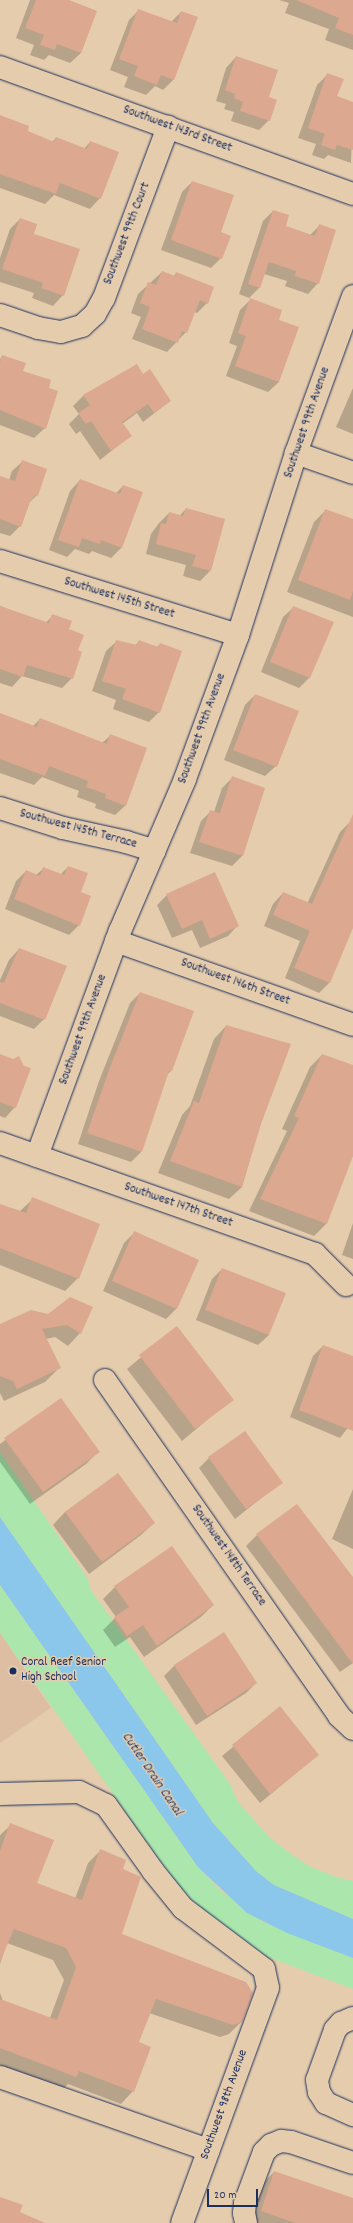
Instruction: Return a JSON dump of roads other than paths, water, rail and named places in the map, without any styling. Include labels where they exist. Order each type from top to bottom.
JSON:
[{"type":"street","name":"Southwest 143rd Street","points":[[0,67],[353,194]]},
{"type":"street","name":"Southwest 99th Court","points":[[0,315],[48,331],[72,330],[89,321],[102,302],[168,127]]},
{"type":"street","name":"Southwest 99th Avenue","points":[[36,1156],[116,940],[185,779],[238,635],[296,453],[353,296]]},
{"type":"street","points":[[296,453],[353,474]]},
{"type":"street","name":"Southwest 145th Street","points":[[0,561],[238,635]]},
{"type":"street","name":"Southwest 145th Terrace","points":[[0,808],[63,828],[126,842],[155,851]]},
{"type":"street","name":"Southwest 146th Street","points":[[116,940],[353,1025]]},
{"type":"street","name":"Southwest 147th Street","points":[[0,1143],[315,1254],[346,1285]]},
{"type":"street","name":"Southwest 148th Terrace","points":[[105,1380],[339,1716],[353,1729]]},
{"type":"street","name":"Southwest 98th Avenue","points":[[0,1794],[79,1792],[106,1805],[153,1872],[183,1908],[264,1969],[268,1988],[182,2223]]},
{"type":"street","points":[[353,2018],[341,2024],[335,2030],[317,2080],[319,2092],[326,2103],[353,2115]]},
{"type":"street","points":[[0,2077],[209,2150]]},
{"type":"street","points":[[246,2223],[244,2213],[245,2203],[264,2152],[271,2145],[281,2140],[291,2142],[353,2163]]},
{"type":"water","name":"Cutler Drain Canal","points":[[0,1517],[213,1823],[257,1872],[274,1885],[353,1919],[353,1958],[287,1933],[247,1913],[198,1867],[0,1585]]},
{"type":"place","name":"Coral Reef Senior High School","points":[[13,1671]]}]
